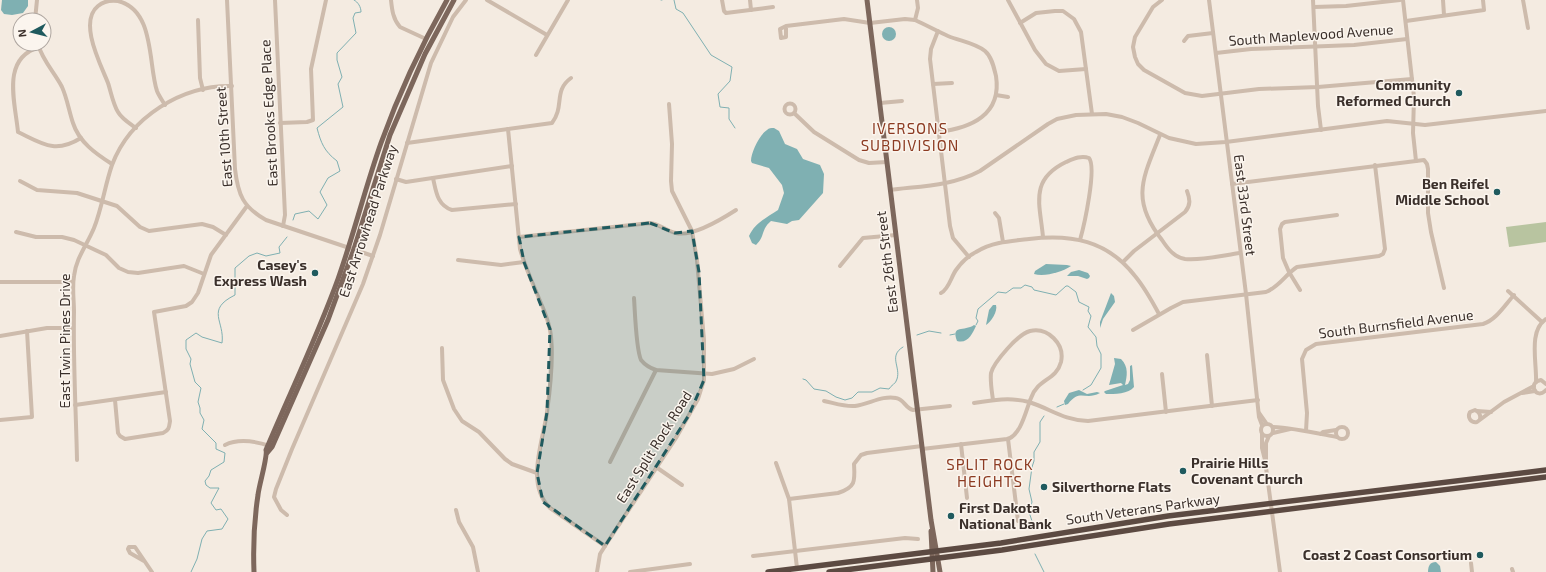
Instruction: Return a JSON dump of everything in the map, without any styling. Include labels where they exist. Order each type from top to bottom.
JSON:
[{"type":"highway","name":"South Veterans Parkway","points":[[768,572],[1030,539],[1168,516],[1546,470]]},
{"type":"highway","name":"South Veterans Parkway","points":[[829,572],[931,560],[1059,542],[1154,526],[1546,477]]},
{"type":"main road","name":"East Arrowhead Parkway","points":[[254,572],[255,512],[262,471],[267,453],[270,451],[270,447],[321,324],[348,248],[381,142],[402,89],[447,0]]},
{"type":"main road","name":"East Arrowhead Parkway","points":[[270,447],[325,327],[354,249],[380,162],[390,135],[431,42],[454,0]]},
{"type":"main road","name":"East 26th Street","points":[[868,0],[934,551],[938,559],[940,572]]},
{"type":"main road","points":[[406,97],[409,82],[426,44],[426,39]]},
{"type":"main road","name":"East 26th Street","points":[[933,572],[931,560],[934,551]]},
{"type":"street","points":[[36,12],[37,0]]},
{"type":"street","points":[[136,128],[122,118],[118,111],[96,56],[90,31],[91,18],[97,6],[110,0],[123,3],[135,12],[142,22],[150,42],[156,86],[165,105]]},
{"type":"street","name":"East 10th Street","points":[[227,0],[237,185],[240,194],[247,206],[266,220],[373,256]]},
{"type":"street","name":"East Brooks Edge Place","points":[[275,0],[285,215],[283,226]]},
{"type":"street","points":[[280,123],[307,122],[313,120],[311,69],[326,0]]},
{"type":"street","points":[[391,0],[394,18],[400,27],[426,39]]},
{"type":"street","name":"East Arrowhead Parkway","points":[[287,514],[282,510],[274,498],[276,490],[373,256],[406,143],[435,52],[453,17],[466,0]]},
{"type":"street","points":[[487,0],[547,35]]},
{"type":"street","points":[[536,55],[568,0]]},
{"type":"street","points":[[722,0],[724,11],[726,13],[773,7]]},
{"type":"street","points":[[750,0],[751,10]]},
{"type":"street","points":[[915,20],[918,8],[917,0]]},
{"type":"street","points":[[1008,0],[1039,56],[1046,64],[1059,71],[1086,69]]},
{"type":"street","points":[[1162,0],[1153,7],[1135,37],[1134,52],[1138,64],[1144,70],[1185,93],[1202,96],[1259,89],[1318,87],[1412,79]]},
{"type":"street","name":"East 33rd Street","points":[[1209,0],[1246,294],[1259,416],[1264,424],[1260,429],[1262,434],[1262,448],[1265,460],[1280,572]]},
{"type":"street","points":[[1313,0],[1321,130]]},
{"type":"street","points":[[1314,7],[1400,0]]},
{"type":"street","points":[[1403,0],[1414,97],[1413,124],[1416,161]]},
{"type":"street","points":[[1443,0],[1444,16]]},
{"type":"street","points":[[1406,21],[1484,10],[1483,0]]},
{"type":"street","points":[[1523,0],[1528,28]]},
{"type":"street","points":[[1020,23],[1036,14],[1063,11],[1074,19],[1082,32],[1092,114]]},
{"type":"street","points":[[786,26],[844,19],[870,23],[905,19],[915,20],[980,48],[986,53],[995,70],[997,83],[996,95],[988,112],[978,120],[960,128],[938,132]]},
{"type":"street","points":[[198,20],[200,78],[203,90]]},
{"type":"street","points":[[938,31],[930,54],[951,232],[956,241],[969,257]]},
{"type":"street","points":[[1184,41],[1188,36],[1213,33]]},
{"type":"street","name":"South Maplewood Avenue","points":[[1216,53],[1251,49],[1354,45],[1407,39]]},
{"type":"street","points":[[30,52],[21,58],[14,70],[13,80],[18,132],[50,146],[62,147],[72,144],[81,138]]},
{"type":"street","points":[[42,52],[64,92],[73,125],[81,138],[94,152],[112,164]]},
{"type":"street","points":[[406,143],[552,123],[559,109],[561,89],[564,83],[571,78]]},
{"type":"street","points":[[933,84],[952,83]]},
{"type":"street","name":"East Twin Pines Drive","points":[[77,460],[73,282],[77,261],[94,228],[112,164],[121,148],[136,128],[154,111],[177,98],[203,90],[232,86]]},
{"type":"street","points":[[996,95],[1008,97]]},
{"type":"street","points":[[880,103],[902,100]]},
{"type":"street","name":"East Split Rock Road","points":[[597,572],[598,562],[604,546],[692,410],[702,389],[704,374],[704,340],[698,272],[692,231],[672,191],[672,144],[669,104]]},
{"type":"street","points":[[890,190],[960,180],[980,171],[1039,130],[1058,119],[1076,115],[1106,114],[1127,119],[1138,122],[1160,135],[1196,144],[1226,142],[1387,121],[1425,125],[1546,110]]},
{"type":"street","points":[[794,113],[814,132],[859,160],[869,163],[887,162]]},
{"type":"street","points":[[508,129],[519,237],[524,262],[550,329],[551,343],[547,412],[537,473],[539,494],[546,505],[554,512],[604,546]]},
{"type":"street","points":[[1160,135],[1142,187],[1144,209],[1157,234],[1169,250],[1175,255],[1183,258],[1193,259],[1240,253]]},
{"type":"street","points":[[1043,237],[1039,193],[1041,183],[1048,174],[1064,163],[1084,156],[1089,158],[1092,164],[1089,194],[1080,240]]},
{"type":"street","points":[[1232,184],[1424,160],[1427,164],[1429,192],[1428,213],[1444,288]]},
{"type":"street","points":[[1133,330],[1159,314],[1188,301],[1266,292],[1273,289],[1289,272],[1303,265],[1372,257],[1383,254],[1385,249],[1375,165]]},
{"type":"street","points":[[396,179],[406,182],[512,166]]},
{"type":"street","points":[[433,178],[439,201],[452,210],[516,204]]},
{"type":"street","points":[[20,182],[37,190],[77,193],[121,209],[140,227],[149,231],[202,224],[213,227],[226,235]]},
{"type":"street","points":[[1123,262],[1134,251],[1188,208],[1189,197],[1187,191]]},
{"type":"street","points":[[115,400],[118,433],[125,439],[146,437],[167,431],[170,421],[154,312],[186,306],[192,302],[198,293],[211,255],[247,206]]},
{"type":"street","points":[[519,237],[650,223],[660,225],[679,234],[715,223],[736,210]]},
{"type":"street","points":[[995,213],[999,218],[1003,242]]},
{"type":"street","points":[[1300,290],[1289,272],[1283,258],[1280,229],[1282,224],[1285,222],[1337,215]]},
{"type":"street","points":[[16,232],[36,237],[62,236],[74,240],[106,255],[119,268],[128,272],[138,273],[184,266],[204,274]]},
{"type":"street","points":[[840,266],[863,238],[896,234]]},
{"type":"street","points":[[941,293],[946,290],[957,269],[969,257],[984,247],[1003,242],[1043,237],[1060,237],[1080,240],[1103,249],[1123,262],[1139,280],[1159,314]]},
{"type":"street","points":[[458,260],[501,265],[524,262]]},
{"type":"street","points":[[0,282],[73,282]]},
{"type":"street","points":[[1508,291],[1542,322]]},
{"type":"street","name":"South Burnsfield Avenue","points":[[1306,431],[1307,413],[1302,359],[1306,350],[1310,347],[1316,344],[1487,323],[1514,295]]},
{"type":"street","points":[[634,298],[639,355],[644,364],[656,370],[704,374],[734,369],[754,359]]},
{"type":"street","points":[[1535,391],[1535,339],[1539,325],[1546,318]]},
{"type":"street","points":[[0,336],[53,327],[73,328]]},
{"type":"street","points":[[0,420],[32,417],[27,331]]},
{"type":"street","points":[[789,499],[838,493],[846,490],[852,486],[854,481],[854,464],[861,455],[867,453],[961,444],[1014,436],[1017,433],[1034,391],[1056,372],[1061,358],[1060,347],[1054,338],[1039,331],[1029,331],[1020,336],[995,364],[992,371],[991,378],[993,400]]},
{"type":"street","points":[[442,348],[443,377],[454,409],[462,421],[479,432],[504,459],[512,464],[537,473]]},
{"type":"street","points":[[1207,355],[1212,406]]},
{"type":"street","points":[[1536,368],[1545,383]]},
{"type":"street","points":[[610,462],[656,370]]},
{"type":"street","points":[[1162,374],[1166,412]]},
{"type":"street","points":[[1490,412],[1473,410],[1470,412],[1469,418],[1473,422],[1477,422],[1539,380],[1545,383]]},
{"type":"street","points":[[1520,394],[1535,391],[1540,393],[1545,391]]},
{"type":"street","points":[[75,405],[166,392]]},
{"type":"street","points":[[824,401],[856,406],[893,397],[901,399],[910,410],[950,406]]},
{"type":"street","points":[[974,403],[1010,399],[1029,402],[1064,417],[1083,421],[1096,421],[1258,400]]},
{"type":"street","points":[[1477,411],[1480,414],[1480,419]]},
{"type":"street","points":[[1264,424],[1271,424],[1273,427],[1286,427],[1341,439],[1348,436],[1348,432],[1346,428],[1342,426],[1336,430],[1323,432],[1321,434]]},
{"type":"street","name":"East 33rd Street","points":[[1265,460],[1267,458],[1266,443],[1273,427]]},
{"type":"street","points":[[1262,434],[1266,436],[1290,429]]},
{"type":"street","points":[[1336,430],[1337,437]]},
{"type":"street","points":[[1008,438],[1018,521]]},
{"type":"street","points":[[225,445],[242,440],[270,447]]},
{"type":"street","points":[[961,444],[967,498]]},
{"type":"street","points":[[776,463],[789,499],[797,568]]},
{"type":"street","points":[[656,467],[682,485]]},
{"type":"street","points":[[456,510],[459,522],[473,547],[478,572]]},
{"type":"street","points":[[753,556],[905,538],[918,539]]},
{"type":"street","points":[[144,561],[152,572]]},
{"type":"street","points":[[1471,563],[1472,572]]},
{"type":"street","points":[[630,572],[690,564]]},
{"type":"highlighted area","points":[[650,223],[675,233],[692,231],[699,272],[704,380],[689,415],[605,546],[543,502],[537,473],[547,412],[550,329],[524,262],[519,237]]},
{"type":"green space","points":[[1546,222],[1546,242],[1509,247],[1506,227]]},
{"type":"water","points":[[2,0],[28,0],[28,6],[24,12],[12,12],[12,15],[4,14],[1,10]]},
{"type":"water","points":[[886,27],[892,27],[896,31],[896,37],[892,41],[886,41],[882,37],[882,31]]},
{"type":"water","points":[[774,128],[779,131],[785,144],[797,149],[803,159],[820,165],[824,174],[823,193],[799,220],[792,221],[787,224],[771,221],[756,245],[752,243],[749,236],[751,231],[765,218],[778,210],[784,193],[782,185],[769,168],[752,163],[751,161],[758,140],[764,132]]},
{"type":"water","points":[[1046,264],[1071,266],[1053,273],[1043,275],[1034,274],[1035,271]]},
{"type":"water","points":[[1079,270],[1088,273],[1090,276],[1089,278],[1067,276],[1071,272]]},
{"type":"water","points":[[1111,293],[1114,296],[1115,302],[1103,319],[1100,328],[1100,322]]},
{"type":"water","points":[[993,305],[996,305],[995,313],[986,325],[989,310]]},
{"type":"water","points":[[974,325],[976,326],[967,340],[961,342],[957,341],[957,330]]},
{"type":"water","points":[[1114,358],[1121,359],[1124,362],[1127,375],[1125,385],[1128,384],[1130,380],[1130,366],[1132,365],[1134,387],[1129,391],[1117,394],[1106,394],[1104,392],[1105,391],[1123,385],[1121,383],[1109,385],[1115,364]]},
{"type":"water","points":[[1079,390],[1087,394],[1097,392],[1100,393],[1090,396],[1076,397],[1065,405],[1064,401],[1069,393]]},
{"type":"water","points":[[1436,562],[1440,566],[1441,572],[1428,572],[1430,565]]},
{"type":"waterway","points":[[293,220],[295,214],[309,211],[318,219],[327,205],[320,192],[328,178],[340,171],[337,161],[329,154],[324,146],[317,128],[343,107],[338,84],[342,77],[337,60],[337,53],[356,33],[353,18],[355,13],[361,12],[359,5],[354,0]]},
{"type":"waterway","points":[[674,0],[676,9],[683,13],[711,55],[732,67],[730,81],[718,94],[720,107],[729,108],[729,119],[735,128]]},
{"type":"waterway","points":[[191,572],[197,559],[202,539],[207,531],[222,529],[228,519],[221,509],[216,510],[211,503],[219,488],[210,488],[206,485],[205,481],[211,470],[224,462],[225,453],[216,449],[216,443],[202,429],[204,420],[200,413],[198,402],[201,388],[195,382],[190,364],[191,359],[186,349],[186,340],[196,333],[202,337],[222,343],[218,311],[226,300],[235,295],[235,268],[249,256],[257,253],[266,256],[280,253],[279,247],[287,237]]},
{"type":"waterway","points":[[976,325],[978,321],[976,318],[978,309],[998,292],[1006,293],[1013,288],[1021,288],[1025,285],[1032,287],[1034,290],[1056,295],[1068,286],[1076,292],[1079,302],[1089,307],[1088,311],[1091,316],[1088,327],[1096,337],[1097,346],[1101,354],[1101,368],[1091,385],[1083,390]]},
{"type":"waterway","points":[[917,335],[929,331],[941,333]]},
{"type":"waterway","points":[[950,335],[955,334]]},
{"type":"waterway","points":[[803,379],[806,380],[814,389],[826,391],[845,400],[852,398],[858,392],[872,392],[880,388],[889,389],[895,383],[898,375],[896,354],[903,347]]},
{"type":"waterway","points":[[1057,407],[1064,404]]},
{"type":"waterway","points":[[1032,528],[1032,521],[1029,512],[1032,502],[1029,489],[1034,461],[1034,452],[1040,442],[1040,422],[1044,416]]},
{"type":"waterway","points":[[1035,554],[1044,572]]},
{"type":"place","name":"Community Reformed Church","points":[[1459,93]]},
{"type":"place","name":"Ben Reifel Middle School","points":[[1497,192]]},
{"type":"place","name":"Casey's Express Wash","points":[[315,273]]},
{"type":"place","name":"Prairie Hills Covenant Church","points":[[1183,471]]},
{"type":"place","name":"Silverthorne Flats","points":[[1044,487]]},
{"type":"place","name":"First Dakota National Bank","points":[[951,516]]},
{"type":"place","name":"Coast 2 Coast Consortium","points":[[1480,555]]},
{"type":"district","name":"IVERSONS SUBDIVISION","points":[[910,138]]},
{"type":"district","name":"SPLIT ROCK HEIGHTS","points":[[990,474]]}]
